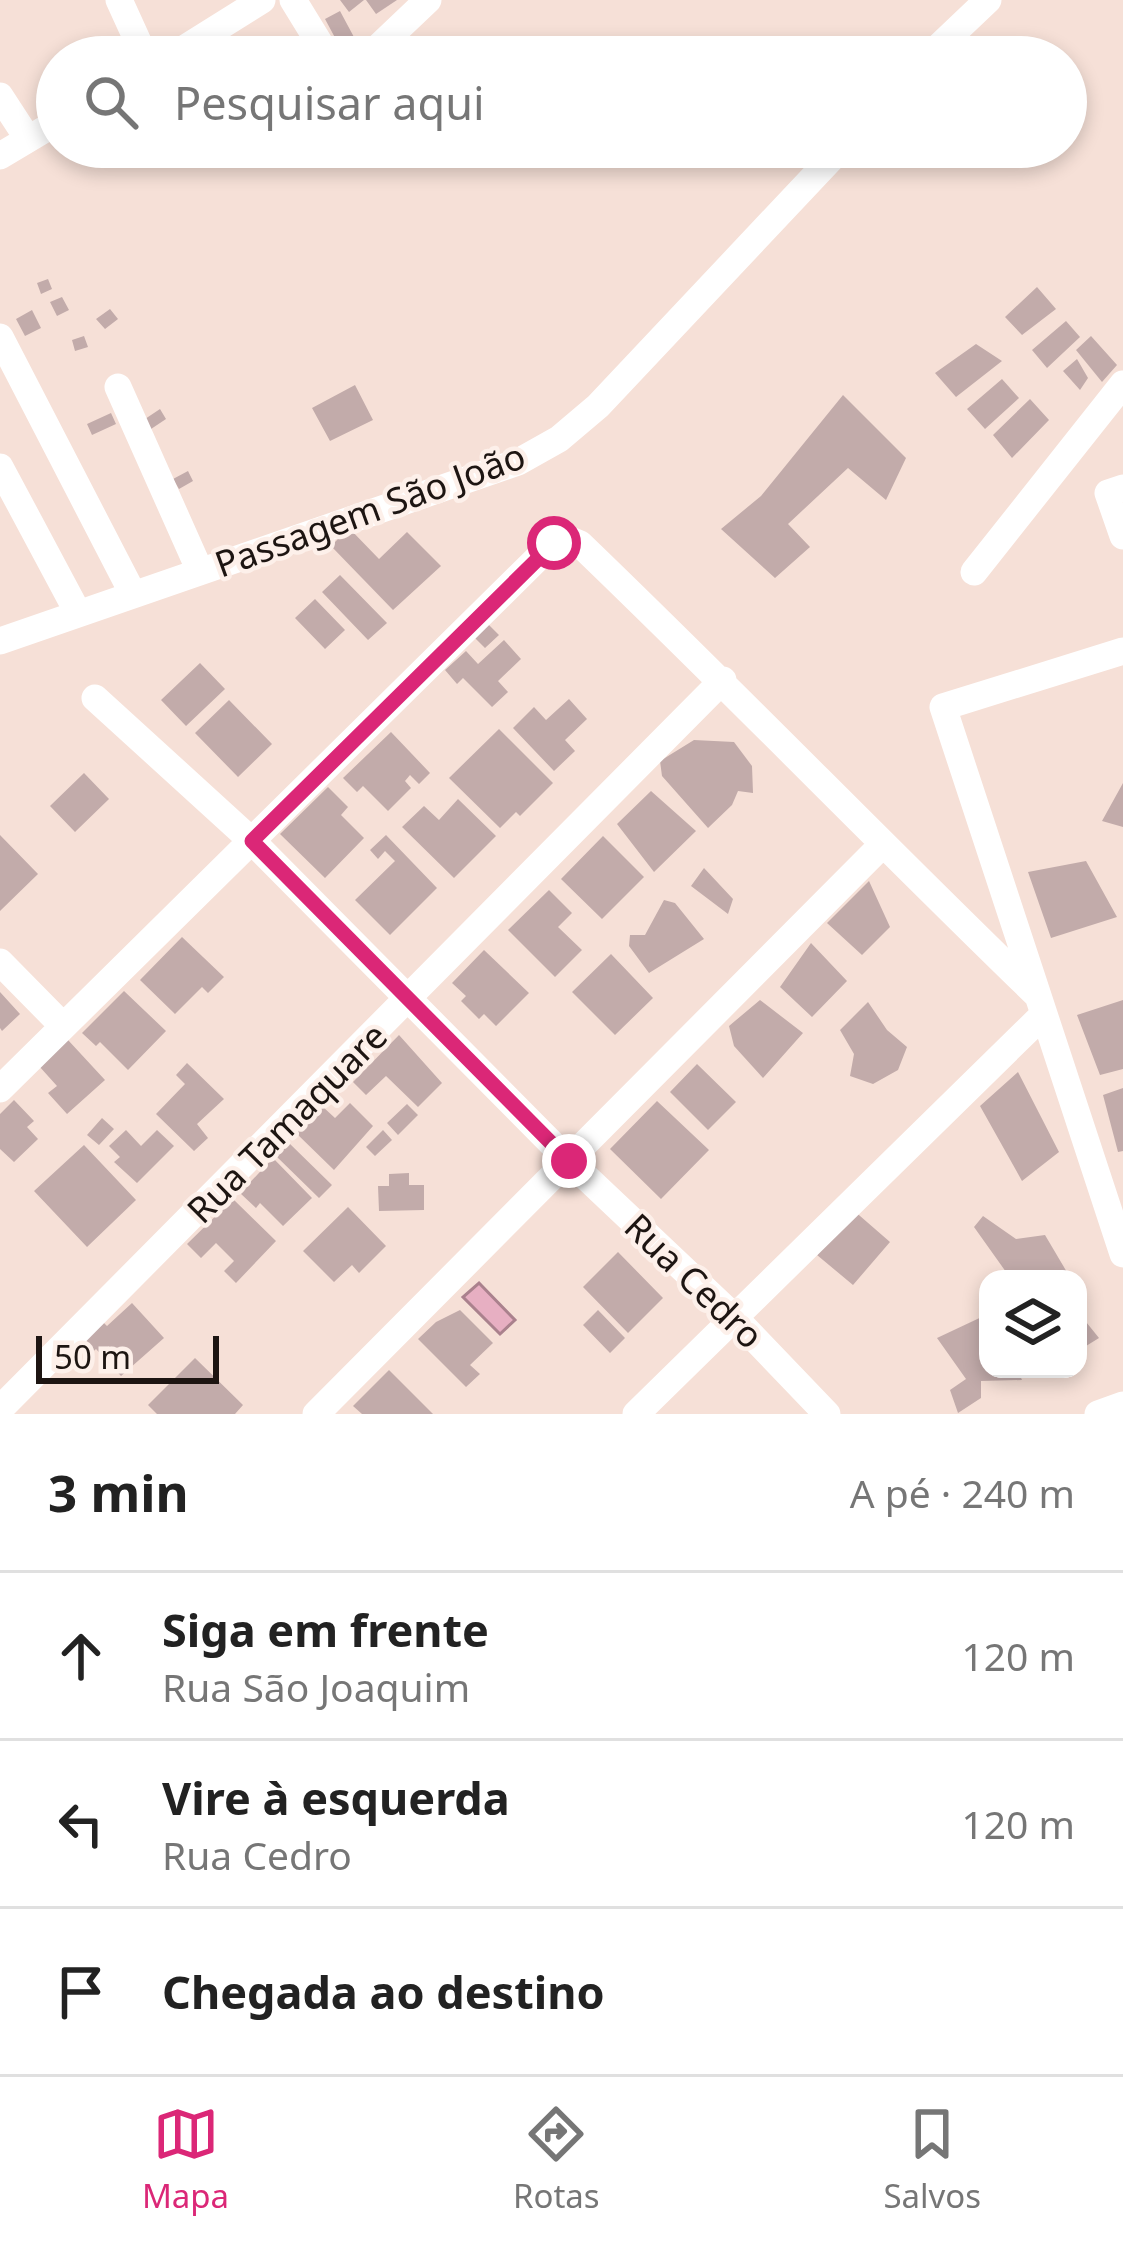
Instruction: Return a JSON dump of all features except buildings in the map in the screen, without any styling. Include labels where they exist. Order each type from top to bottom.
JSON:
[{"type":"street","points":[[119,0],[135,36]]},
{"type":"street","points":[[205,36],[262,0]]},
{"type":"street","points":[[293,0],[314,36]]},
{"type":"street","points":[[390,36],[428,0]]},
{"type":"street","points":[[950,36],[988,0]]},
{"type":"street","points":[[0,96],[28,139]]},
{"type":"street","points":[[0,156],[36,134]]},
{"type":"street","name":"Passagem São João","points":[[0,641],[518,462],[559,439],[598,406],[822,168]]},
{"type":"street","points":[[0,337],[133,594]]},
{"type":"street","points":[[974,572],[1123,384]]},
{"type":"street","points":[[118,388],[200,571]]},
{"type":"street","points":[[0,467],[77,613]]},
{"type":"street","points":[[1116,490],[1123,536]]},
{"type":"street","points":[[0,1089],[554,543],[568,539],[580,544],[722,680],[1039,1004]]},
{"type":"street","points":[[1123,651],[943,707],[1123,1254]]},
{"type":"street","name":"Rua Tamaquare","points":[[3,1409],[722,680]]},
{"type":"street","name":"Rua Cedro","points":[[95,698],[252,841],[827,1414]]},
{"type":"street","points":[[316,1414],[882,845]]},
{"type":"street","points":[[0,962],[62,1025]]},
{"type":"street","points":[[636,1414],[1039,1004]]},
{"type":"street","points":[[1098,1414],[1123,1405]]},
{"type":"shaded area","points":[[479,1283],[515,1320],[500,1334],[463,1297]]},
{"type":"route","points":[[554,543],[252,841],[569,1161]]}]
